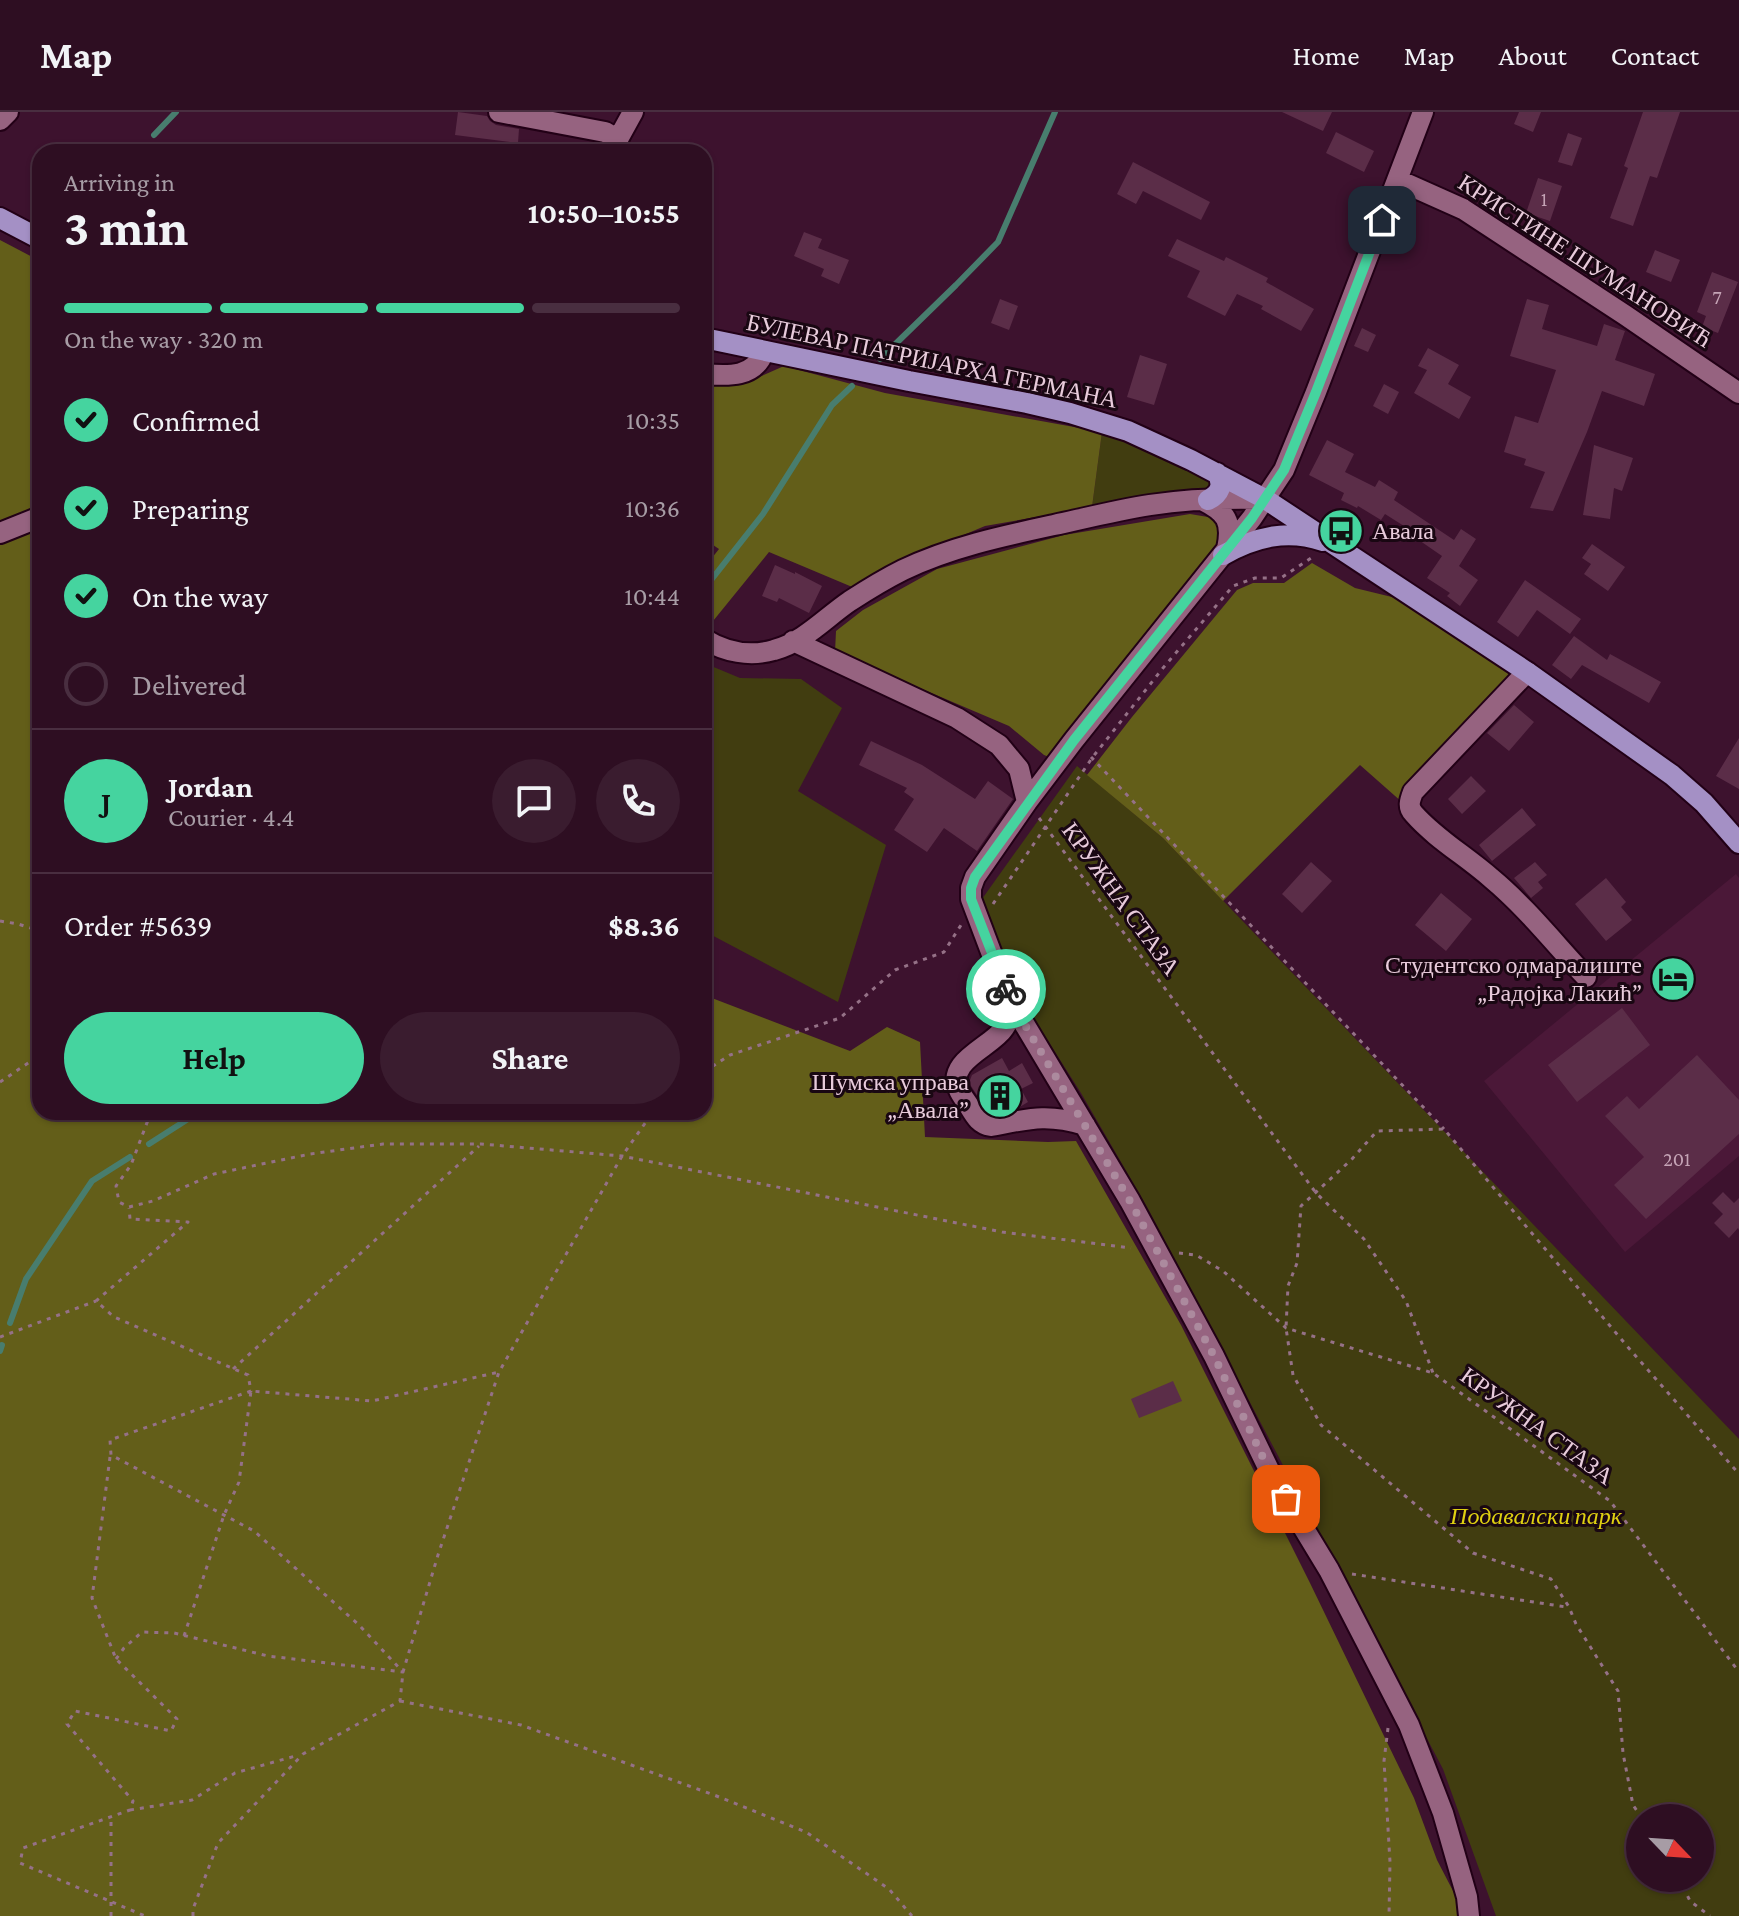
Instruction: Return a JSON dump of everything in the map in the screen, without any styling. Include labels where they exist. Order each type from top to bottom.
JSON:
[{"type":"main road","points":[[0,218],[32,235]]},
{"type":"main road","name":"БУЛЕВАР ПАТРИЈАРХА ГЕРМАНА","points":[[712,340],[1070,413],[1128,431],[1217,473],[1265,499],[1527,672],[1672,775],[1704,803],[1739,843]]},
{"type":"main road","points":[[1205,500],[1220,490],[1221,479],[1217,473]]},
{"type":"main road","points":[[1225,552],[1242,544],[1279,535],[1334,544]]},
{"type":"street","points":[[0,120],[8,112]]},
{"type":"street","points":[[499,112],[605,132],[613,144]]},
{"type":"street","points":[[615,144],[633,112]]},
{"type":"street","points":[[1423,112],[1284,470],[1225,552],[1027,802],[975,877],[971,894],[972,905],[1013,1005],[1130,1201],[1214,1356],[1272,1476],[1329,1570],[1411,1729],[1443,1813],[1467,1897],[1469,1916]]},
{"type":"street","name":"КРИСТИНЕ ШУМАНОВИЋ","points":[[1398,180],[1463,209],[1739,393]]},
{"type":"street","points":[[712,375],[728,376],[747,372],[761,361],[764,351]]},
{"type":"street","points":[[712,643],[724,649],[748,653],[777,650],[813,630],[850,601],[902,571],[943,553],[995,537],[1149,505],[1265,499]]},
{"type":"street","points":[[1205,500],[1227,519],[1230,534],[1225,552]]},
{"type":"street","points":[[0,533],[32,520]]},
{"type":"street","points":[[793,641],[957,718],[999,745],[1019,769],[1027,802]]},
{"type":"street","points":[[1527,672],[1413,792],[1409,802],[1411,812],[1491,878],[1586,977]]},
{"type":"street","points":[[1013,1005],[1003,1030],[963,1064],[956,1076],[958,1088],[979,1121],[986,1125],[1048,1117],[1064,1118],[1085,1125]]},
{"type":"path","points":[[1045,827],[1092,758],[1233,586],[1255,578],[1281,578],[1316,555]]},
{"type":"path","points":[[1074,740],[1444,1129],[1739,1474]]},
{"type":"path","name":"КРУЖНА СТАЗА","points":[[972,905],[992,905],[1045,827],[1316,1193],[1364,1239],[1406,1301],[1433,1373]]},
{"type":"path","points":[[712,1067],[730,1055],[840,1018],[895,970],[944,952],[972,905]]},
{"type":"path","points":[[0,921],[32,928]]},
{"type":"path","points":[[0,1082],[32,1060]]},
{"type":"path","points":[[148,1120],[131,1165],[116,1186],[119,1202],[129,1207],[153,1201],[214,1174],[310,1154],[383,1144],[481,1144],[622,1156],[1002,1232],[1196,1255],[1223,1271],[1286,1328]]},
{"type":"path","points":[[400,1701],[403,1672],[438,1555],[499,1372],[622,1156],[647,1120]]},
{"type":"path","points":[[1444,1129],[1377,1131],[1301,1206],[1297,1263],[1288,1286],[1286,1328],[1293,1375],[1321,1425],[1473,1553],[1551,1579],[1618,1691],[1623,1753],[1633,1804]]},
{"type":"path","points":[[233,1369],[481,1144]]},
{"type":"path","points":[[0,1337],[96,1301],[188,1222],[130,1219],[129,1207]]},
{"type":"path","points":[[96,1301],[114,1317],[248,1375],[251,1391],[239,1482],[224,1515],[184,1636]]},
{"type":"path","name":"КРУЖНА СТАЗА","points":[[1286,1328],[1433,1373],[1610,1501],[1739,1672]]},
{"type":"path","points":[[130,1810],[133,1801],[67,1724],[75,1711],[171,1731],[177,1719],[116,1659],[92,1598],[111,1455],[110,1440],[251,1391],[372,1401],[499,1372]]},
{"type":"path","points":[[111,1455],[254,1531],[359,1625],[403,1672]]},
{"type":"path","points":[[1329,1570],[1569,1607]]},
{"type":"path","points":[[116,1659],[142,1632],[174,1633],[268,1656],[403,1672]]},
{"type":"path","points":[[1389,1916],[1390,1862],[1384,1761],[1392,1693]]},
{"type":"path","points":[[145,1916],[20,1863],[23,1848],[130,1810],[192,1800],[235,1773],[303,1754],[400,1701],[521,1725],[806,1832],[889,1889],[912,1916]]},
{"type":"path","points":[[193,1916],[218,1843],[303,1754]]},
{"type":"path","points":[[111,1816],[111,1916]]},
{"type":"path","points":[[1686,1892],[1690,1901],[1710,1916]]},
{"type":"shaded area","points":[[0,240],[32,257],[32,1120],[712,1120],[712,998],[850,1051],[887,1027],[920,1042],[925,1137],[1076,1141],[1181,1325],[1414,1798],[1437,1860],[1466,1916],[0,1916]]},
{"type":"shaded area","points":[[784,366],[885,393],[1102,432],[1092,507],[985,526],[904,560],[857,589],[769,552],[712,622],[712,558],[719,549],[712,544],[712,381],[746,383]]},
{"type":"shaded area","points":[[1190,514],[1214,518],[1221,528],[1220,549],[1049,757],[1009,726],[835,652],[836,631],[863,610],[937,569],[1064,535]]},
{"type":"shaded area","points":[[1312,563],[1355,588],[1396,598],[1521,676],[1403,803],[1360,765],[1223,901],[1163,838],[1087,775],[1237,590],[1253,583],[1284,583]]},
{"type":"shaded area","name":"Студентско одмаралиште „Радојка Лакић”","points":[[1736,874],[1739,878],[1739,1156],[1625,1252],[1484,1081]]},
{"type":"green space","points":[[1102,432],[1214,475],[1208,494],[1092,507]]},
{"type":"green space","points":[[712,666],[740,678],[801,679],[842,708],[798,791],[886,845],[838,1002],[712,935]]},
{"type":"green space","name":"Подавалски парк","points":[[1077,766],[1163,838],[1739,1439],[1739,1916],[1496,1916],[1443,1769],[1147,1207],[1081,1093],[1022,1000],[984,914],[982,899]]},
{"type":"building","points":[[458,112],[487,116],[496,125],[519,129],[518,143],[455,135]]},
{"type":"building","points":[[1282,112],[1332,112],[1323,131]]},
{"type":"building","points":[[1519,112],[1541,112],[1533,132],[1514,124]]},
{"type":"building","points":[[1643,112],[1680,112],[1657,178],[1650,176],[1633,226],[1610,218]]},
{"type":"building","points":[[1336,132],[1374,151],[1364,172],[1326,153]]},
{"type":"building","points":[[1568,133],[1582,138],[1572,166],[1558,162]]},
{"type":"building","points":[[1133,162],[1210,202],[1201,220],[1143,191],[1136,204],[1117,194]]},
{"type":"building","points":[[1538,178],[1562,186],[1550,221],[1526,213]]},
{"type":"building","points":[[804,232],[822,239],[818,248],[849,260],[839,284],[821,276],[824,269],[794,256]]},
{"type":"building","points":[[1177,239],[1224,261],[1226,257],[1268,278],[1266,282],[1314,309],[1301,331],[1261,309],[1263,306],[1237,294],[1225,316],[1187,297],[1200,271],[1168,256]]},
{"type":"building","points":[[1655,250],[1680,260],[1671,282],[1646,272]]},
{"type":"building","points":[[1712,272],[1738,282],[1718,333],[1702,327],[1706,316],[1697,312]]},
{"type":"building","points":[[1000,299],[1018,306],[1009,330],[991,323]]},
{"type":"building","points":[[1527,299],[1549,305],[1542,329],[1597,346],[1604,324],[1625,331],[1615,360],[1655,374],[1644,406],[1602,391],[1553,511],[1530,508],[1545,472],[1524,465],[1526,459],[1504,452],[1515,416],[1538,423],[1556,370],[1510,356]]},
{"type":"building","points":[[1362,328],[1376,335],[1368,352],[1354,346]]},
{"type":"building","points":[[1428,348],[1459,365],[1448,384],[1471,397],[1459,419],[1414,393],[1427,370],[1418,366]]},
{"type":"building","points":[[1140,355],[1167,364],[1154,405],[1127,397]]},
{"type":"building","points":[[1384,384],[1399,392],[1388,414],[1373,406]]},
{"type":"building","points":[[1327,440],[1354,454],[1345,472],[1375,487],[1379,480],[1398,492],[1394,500],[1454,540],[1461,529],[1476,539],[1459,566],[1478,580],[1460,606],[1447,596],[1450,593],[1427,578],[1442,556],[1413,536],[1415,533],[1385,514],[1381,520],[1341,500],[1344,493],[1309,475]]},
{"type":"building","points":[[1594,445],[1633,458],[1622,491],[1614,488],[1610,519],[1583,515]]},
{"type":"building","points":[[1592,544],[1625,567],[1608,591],[1584,574],[1591,564],[1582,558]]},
{"type":"building","points":[[775,565],[822,586],[809,613],[779,598],[777,602],[762,596]]},
{"type":"building","points":[[1525,580],[1581,619],[1570,634],[1537,610],[1518,637],[1497,622]]},
{"type":"building","points":[[1574,636],[1607,660],[1610,654],[1661,682],[1649,703],[1582,665],[1571,679],[1552,665]]},
{"type":"building","points":[[1514,705],[1534,722],[1509,751],[1487,733]]},
{"type":"building","points":[[1739,738],[1739,789],[1716,776]]},
{"type":"building","points":[[871,741],[922,765],[975,799],[988,781],[1013,799],[977,851],[944,828],[927,852],[894,830],[914,799],[904,792],[907,788],[859,765]]},
{"type":"building","points":[[1471,776],[1486,791],[1462,814],[1448,799]]},
{"type":"building","points":[[1522,808],[1536,825],[1492,861],[1479,845]]},
{"type":"building","points":[[1311,862],[1332,881],[1302,913],[1282,894]]},
{"type":"building","points":[[1535,862],[1547,875],[1538,882],[1543,888],[1531,898],[1514,878]]},
{"type":"building","points":[[1606,878],[1626,902],[1621,907],[1632,920],[1606,941],[1575,904]]},
{"type":"building","points":[[1441,893],[1472,919],[1446,951],[1415,925]]},
{"type":"building","points":[[1622,1008],[1650,1045],[1577,1102],[1548,1065]]},
{"type":"building","points":[[1697,1055],[1739,1100],[1739,1134],[1646,1219],[1614,1185],[1644,1157],[1605,1116],[1627,1096],[1639,1109]]},
{"type":"building","name":"Шумска управа „Авала”","points":[[1002,1058],[1009,1071],[1022,1063],[1033,1083],[1021,1089],[1028,1102],[1018,1108],[991,1113],[970,1080],[972,1075]]},
{"type":"building","points":[[1723,1192],[1734,1203],[1739,1198],[1739,1230],[1729,1238],[1714,1223],[1723,1214],[1712,1203]]},
{"type":"building","points":[[1173,1381],[1182,1401],[1139,1418],[1131,1399]]},
{"type":"waterway","points":[[154,135],[176,112]]},
{"type":"waterway","points":[[880,359],[998,242],[1055,112]]},
{"type":"waterway","points":[[712,579],[763,514],[832,405],[852,386]]},
{"type":"waterway","points":[[149,1144],[186,1120]]},
{"type":"waterway","points":[[10,1323],[26,1279],[92,1181],[130,1157]]},
{"type":"waterway","points":[[0,1351],[2,1345]]},
{"type":"way so far","points":[[1006,989],[1130,1201],[1214,1356],[1286,1499]]},
{"type":"place","name":"Авала","points":[[1341,531]]},
{"type":"place","name":"Студентско одмаралиште „Радојка Лакић”","points":[[1673,979]]},
{"type":"place","name":"Шумска управа „Авала”","points":[[1000,1096]]},
{"type":"route","points":[[1006,989],[972,905],[971,888],[975,877],[1074,740],[1252,518],[1284,470],[1382,220]]}]
